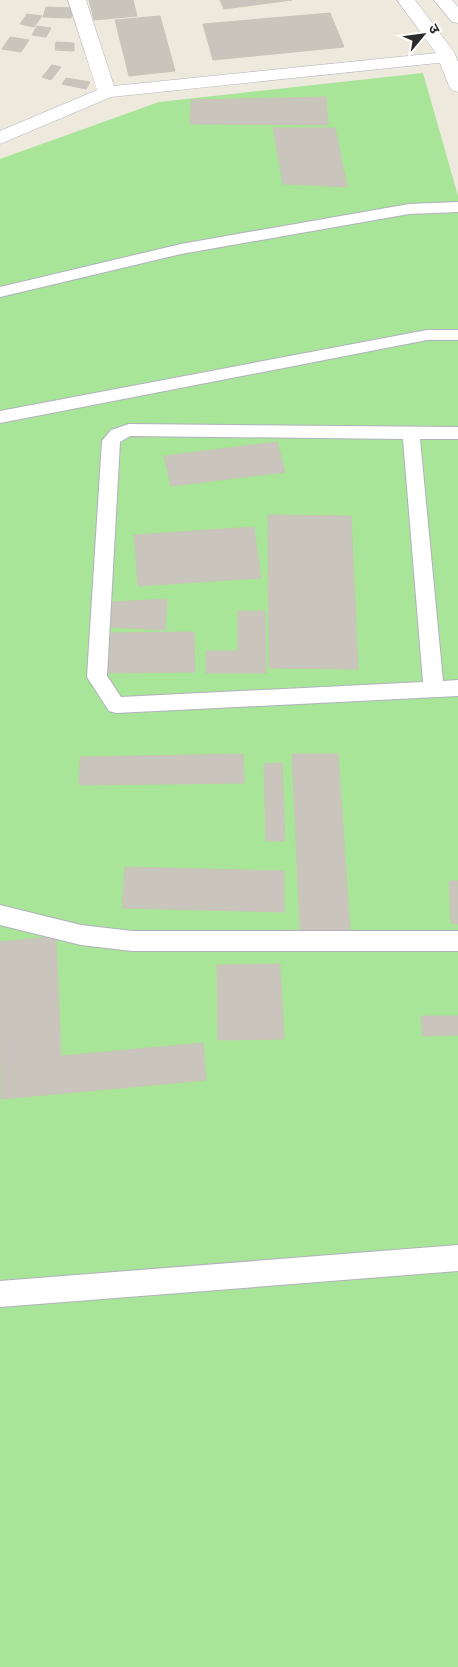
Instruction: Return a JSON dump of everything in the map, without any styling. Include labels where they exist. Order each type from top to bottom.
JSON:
[{"type":"street","points":[[77,0],[107,92]]},
{"type":"street","points":[[406,0],[447,57],[458,86]]},
{"type":"street","points":[[443,0],[458,18]]},
{"type":"street","points":[[0,138],[107,92],[447,57]]},
{"type":"lane","points":[[0,292],[181,249],[409,209],[458,208]]},
{"type":"lane","points":[[0,417],[426,334],[458,335]]},
{"type":"lane","points":[[458,433],[129,430],[117,434],[111,441],[97,677],[116,705],[458,688]]},
{"type":"lane","points":[[411,433],[434,689]]},
{"type":"lane","points":[[0,915],[82,935],[132,941],[458,940]]},
{"type":"lane","points":[[0,1294],[458,1258]]},
{"type":"green space","points":[[423,73],[458,196],[458,1667],[0,1667],[0,159],[159,102]]},
{"type":"building","points":[[89,0],[133,0],[137,16],[94,20]]},
{"type":"building","points":[[220,0],[292,0],[224,9]]},
{"type":"building","points":[[46,7],[74,8],[71,18],[43,17]]},
{"type":"building","points":[[330,13],[344,47],[213,60],[203,24]]},
{"type":"building","points":[[27,14],[42,16],[34,27],[20,24]]},
{"type":"building","points":[[160,16],[175,71],[129,76],[115,20]]},
{"type":"building","points":[[37,26],[51,28],[46,37],[32,35]]},
{"type":"building","points":[[10,37],[29,40],[21,52],[2,49]]},
{"type":"building","points":[[56,42],[74,43],[74,51],[55,50]]},
{"type":"building","points":[[52,65],[61,67],[51,80],[42,77]]},
{"type":"building","points":[[66,78],[90,82],[86,89],[62,84]]},
{"type":"building","points":[[326,97],[328,125],[190,124],[191,100]]},
{"type":"building","points":[[273,128],[335,128],[347,187],[283,184]]},
{"type":"building","points":[[277,442],[285,472],[171,486],[164,456]]},
{"type":"building","points":[[268,515],[351,516],[358,669],[269,668]]},
{"type":"building","points":[[254,527],[261,578],[138,586],[134,535]]},
{"type":"building","points":[[167,599],[165,630],[110,627],[113,602]]},
{"type":"building","points":[[238,611],[265,611],[266,673],[206,673],[206,651],[238,651]]},
{"type":"building","points":[[194,632],[195,672],[104,673],[106,633]]},
{"type":"building","points":[[243,754],[244,783],[79,785],[80,757]]},
{"type":"building","points":[[292,754],[338,754],[350,930],[300,930]]},
{"type":"building","points":[[282,763],[285,841],[266,841],[264,764]]},
{"type":"building","points":[[125,867],[284,871],[284,912],[122,908]]},
{"type":"building","points":[[449,881],[458,881],[458,924],[451,923]]},
{"type":"building","points":[[56,936],[61,1056],[203,1043],[206,1080],[1,1099],[0,942]]},
{"type":"building","points":[[280,964],[284,1039],[218,1040],[217,965]]},
{"type":"building","points":[[421,1016],[458,1016],[458,1035],[423,1036]]}]
